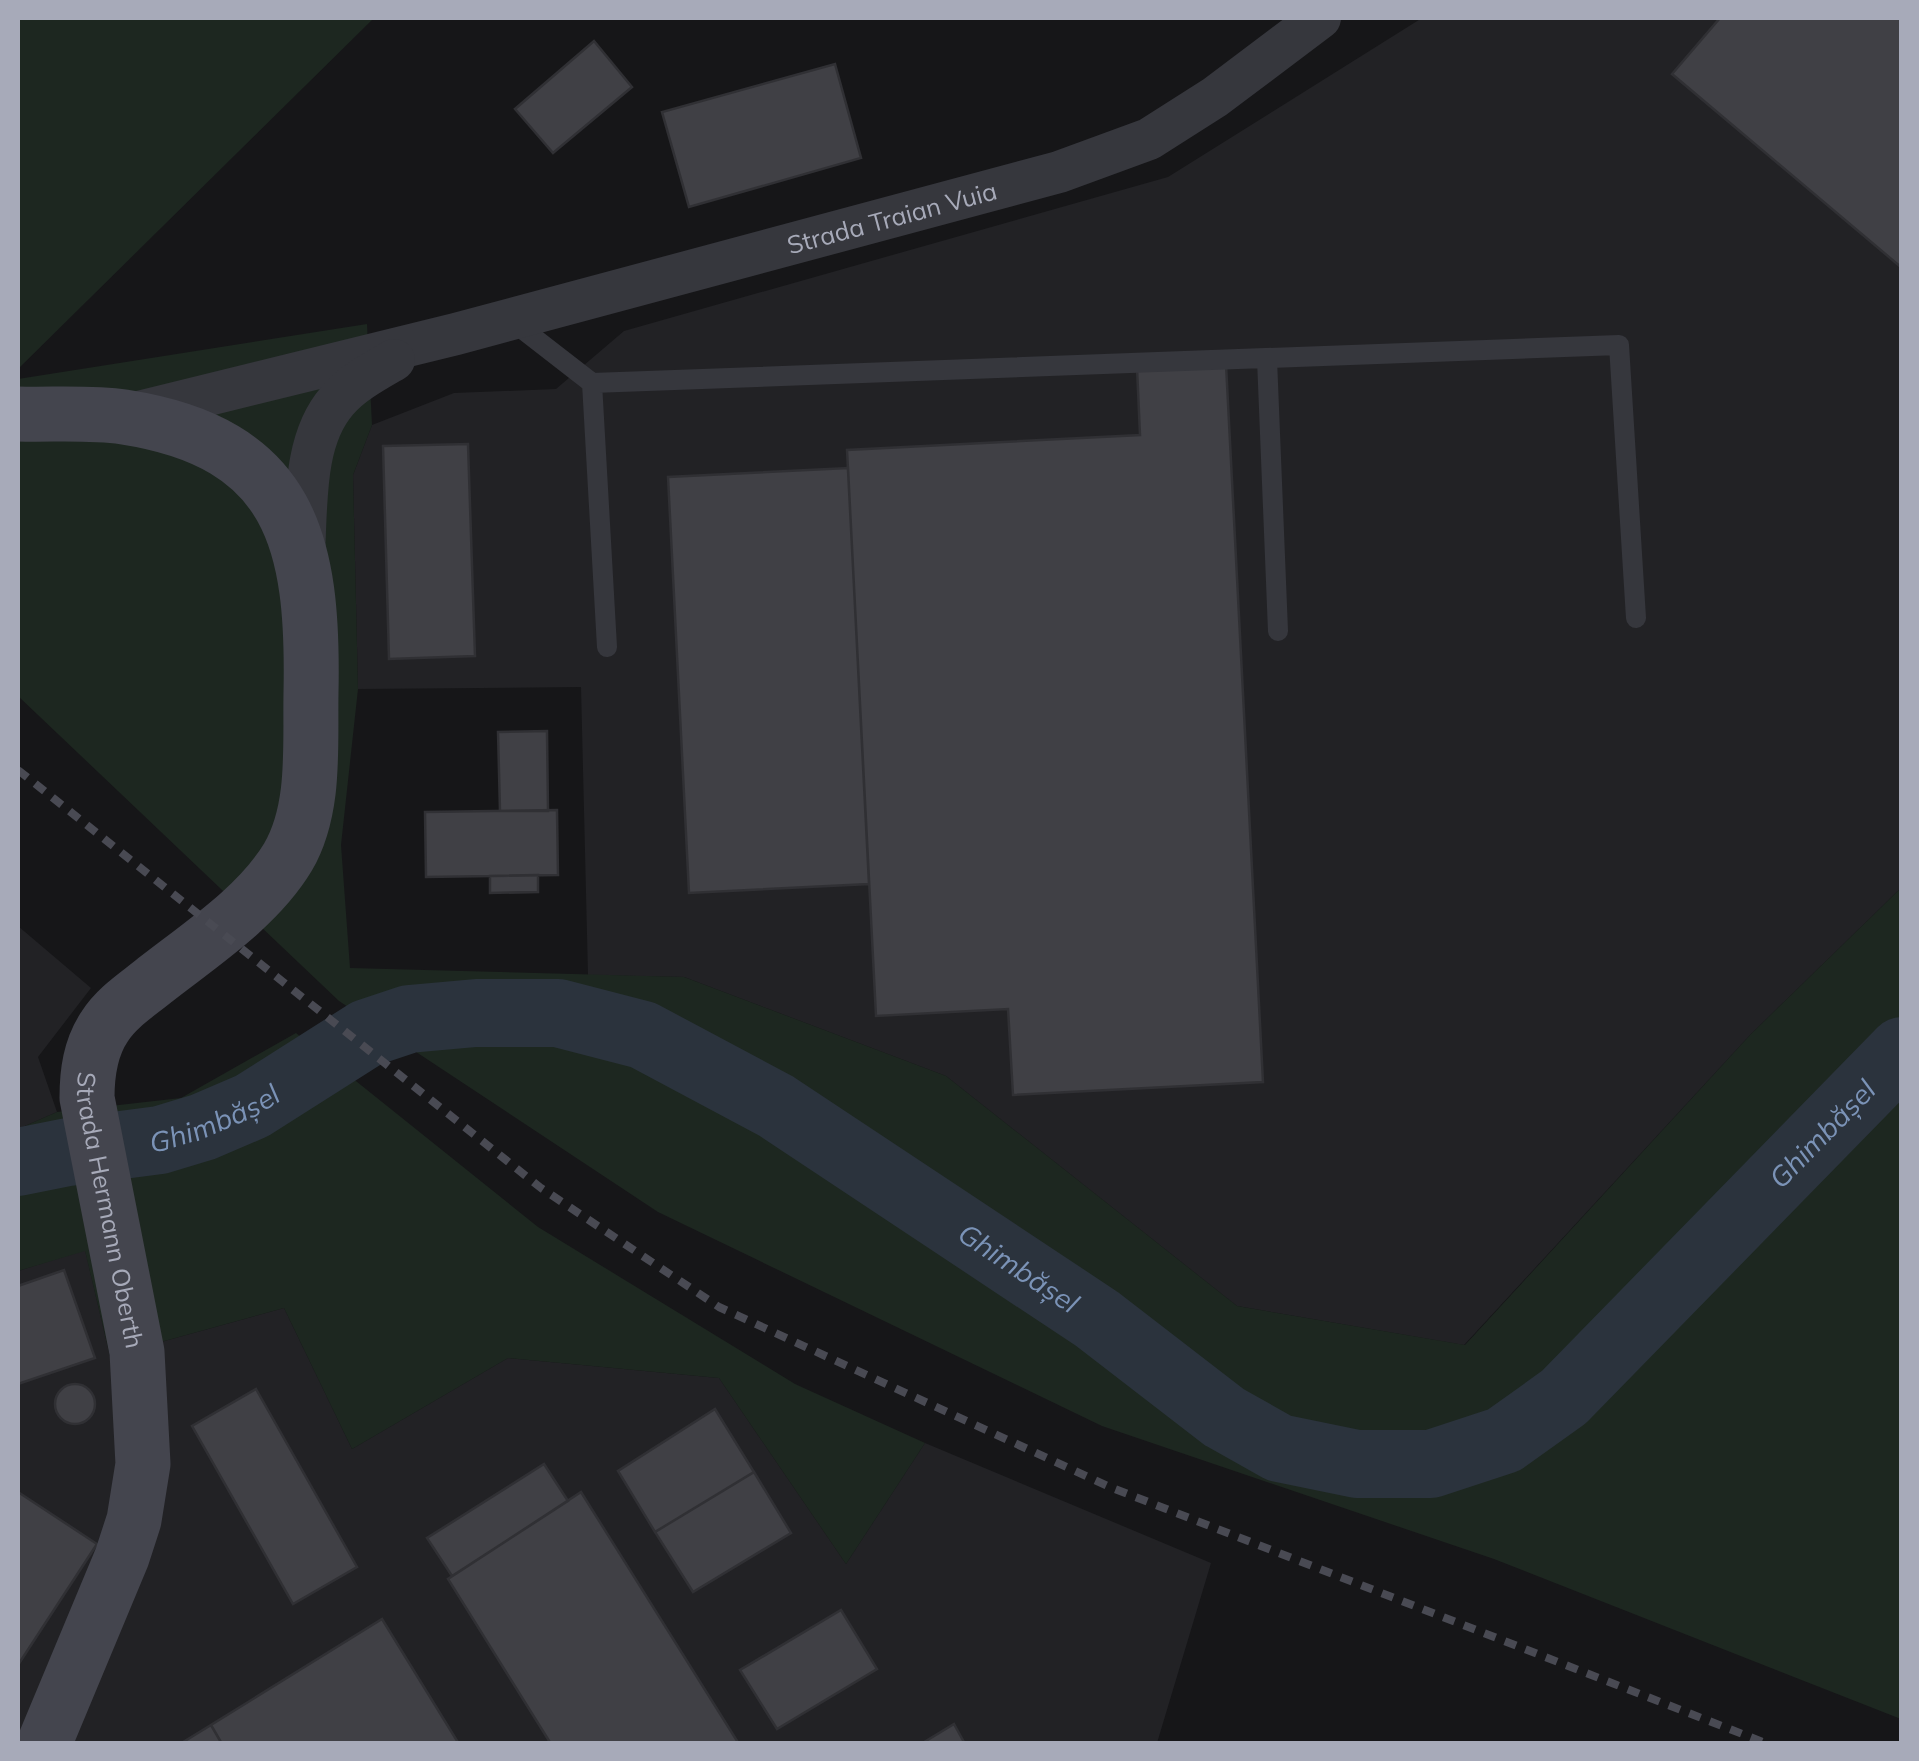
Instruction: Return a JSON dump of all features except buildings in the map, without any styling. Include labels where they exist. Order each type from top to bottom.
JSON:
[{"type":"main road","name":"Strada Hermann Oberth","points":[[18,414],[122,417],[184,431],[232,454],[264,481],[282,504],[304,561],[312,676],[310,780],[303,819],[289,856],[265,887],[219,930],[124,1005],[105,1026],[86,1072],[86,1098],[136,1352],[143,1464],[134,1520],[122,1557],[44,1744]]},
{"type":"street","name":"Strada Traian Vuia","points":[[122,417],[430,340],[1059,172],[1150,139],[1215,97],[1320,18]]},
{"type":"street","name":"Strada Traian Vuia","points":[[304,561],[308,488],[322,424],[337,400],[357,384],[430,340]]},
{"type":"lane","points":[[510,319],[592,384],[1619,345],[1636,618]]},
{"type":"lane","points":[[1267,358],[1278,631]]},
{"type":"lane","points":[[592,384],[607,646]]},
{"type":"shaded area","points":[[18,18],[374,18],[18,369]]},
{"type":"shaded area","points":[[1422,18],[1901,18],[1901,888],[1751,1034],[1464,1345],[1237,1306],[946,1076],[684,977],[588,975],[581,687],[358,689],[353,475],[372,425],[454,393],[556,389],[624,331],[1168,177]]},
{"type":"shaded area","points":[[367,324],[372,425],[353,475],[358,689],[341,845],[350,968],[684,977],[946,1076],[1237,1306],[1465,1345],[1751,1034],[1901,888],[1901,1719],[1494,1559],[1102,1426],[658,1212],[339,1001],[18,696],[18,379]]},
{"type":"shaded area","points":[[18,926],[91,988],[38,1057],[57,1112],[18,1129]]},
{"type":"shaded area","points":[[296,1033],[538,1227],[795,1384],[925,1443],[846,1564],[719,1378],[508,1358],[352,1449],[284,1308],[110,1356],[85,1251],[18,1271],[18,1129],[57,1112],[181,1098]]},
{"type":"shaded area","points":[[85,1250],[110,1356],[284,1308],[352,1449],[508,1358],[719,1378],[846,1564],[925,1443],[1211,1563],[1157,1743],[18,1743],[18,1271]]},
{"type":"waterway","name":"Ghimbășel","points":[[18,1162],[160,1140],[203,1127],[252,1106],[367,1033],[409,1019],[476,1013],[558,1013],[643,1035],[776,1106],[1097,1319],[1224,1417],[1279,1448],[1357,1464],[1431,1464],[1504,1440],[1564,1397],[1902,1051]]},
{"type":"railway","points":[[18,770],[541,1188],[719,1307],[1110,1487],[1768,1744]]}]
